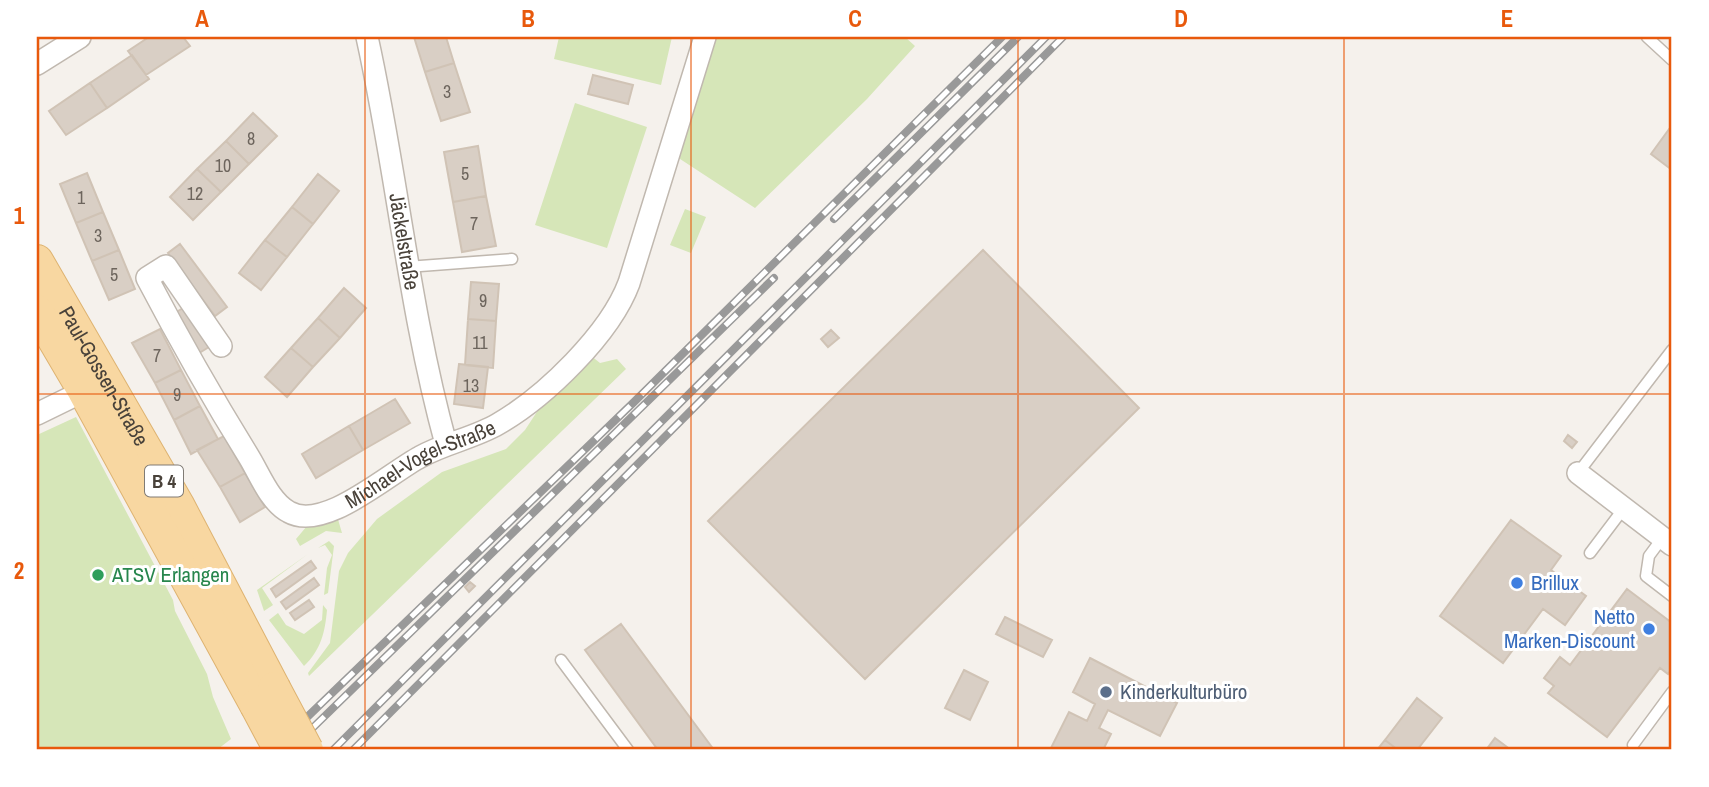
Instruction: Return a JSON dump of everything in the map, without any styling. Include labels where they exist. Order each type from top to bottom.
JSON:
[{"type":"main road","name":"Paul-Gossen-Straße","points":[[37,261],[178,505],[265,696],[280,750]]},
{"type":"main road","name":"Paul-Gossen-Straße","points":[[37,312],[265,696],[307,750]]},
{"type":"street","points":[[37,64],[80,37]]},
{"type":"street","name":"Jäckelstraße","points":[[368,37],[407,267],[430,384],[446,444]]},
{"type":"street","name":"Michael-Vogel-Straße","points":[[221,346],[166,266],[147,278],[261,477],[279,504],[294,514],[311,518],[323,515],[446,444],[493,427],[535,398],[600,333],[617,311],[629,283],[705,37]]},
{"type":"street","points":[[37,414],[84,391]]},
{"type":"street","points":[[1578,473],[1667,541]]},
{"type":"lane","points":[[1647,37],[1672,60]]},
{"type":"lane","points":[[407,267],[512,259]]},
{"type":"lane","points":[[1578,473],[1672,350]]},
{"type":"lane","points":[[1590,553],[1624,508]]},
{"type":"lane","points":[[1667,541],[1649,556],[1646,576],[1672,596]]},
{"type":"lane","points":[[561,660],[628,750]]},
{"type":"lane","points":[[1633,745],[1672,692]]},
{"type":"green space","points":[[559,37],[672,37],[661,85],[554,59]]},
{"type":"green space","points":[[711,37],[905,37],[915,46],[867,99],[755,208],[677,157]]},
{"type":"green space","points":[[575,103],[647,127],[607,248],[535,225]]},
{"type":"green space","points":[[685,209],[706,217],[691,253],[670,245]]},
{"type":"green space","points":[[590,355],[600,363],[617,359],[626,369],[309,676],[308,673],[330,643],[339,571],[348,553],[377,519],[442,472],[506,449],[525,430],[548,395]]},
{"type":"green space","name":"ATSV Erlangen","points":[[76,417],[173,600],[175,611],[207,674],[213,697],[231,739],[218,749],[37,750],[37,435]]},
{"type":"green space","points":[[337,516],[342,533],[326,531],[300,546],[296,539],[307,526]]},
{"type":"green space","points":[[329,541],[334,546],[328,593],[324,595],[327,568],[332,555],[325,545],[318,548]]},
{"type":"green space","points":[[308,554],[262,588],[273,605],[264,611],[257,590]]},
{"type":"green space","points":[[323,605],[327,610],[321,640],[304,666],[269,620],[278,613],[286,625],[304,634],[322,620]]},
{"type":"building","points":[[149,37],[183,37],[190,46],[146,75],[128,51]]},
{"type":"building","points":[[414,37],[446,37],[454,63],[425,72]]},
{"type":"building","points":[[132,55],[149,79],[107,108],[90,83]]},
{"type":"building","points":[[454,63],[470,112],[441,121],[425,72]]},
{"type":"building","points":[[593,75],[633,85],[628,104],[588,94]]},
{"type":"building","points":[[90,83],[107,108],[66,135],[49,111]]},
{"type":"building","points":[[253,113],[277,136],[249,164],[226,141]]},
{"type":"building","points":[[1672,125],[1672,170],[1651,154]]},
{"type":"building","points":[[226,141],[249,164],[221,192],[197,169]]},
{"type":"building","points":[[478,146],[486,196],[453,202],[444,152]]},
{"type":"building","points":[[197,169],[221,192],[193,220],[170,197]]},
{"type":"building","points":[[87,173],[103,212],[76,223],[60,184]]},
{"type":"building","points":[[318,174],[339,191],[313,224],[292,207]]},
{"type":"building","points":[[486,196],[496,246],[462,252],[453,202]]},
{"type":"building","points":[[292,207],[313,224],[287,257],[265,240]]},
{"type":"building","points":[[103,212],[119,250],[92,261],[76,223]]},
{"type":"building","points":[[265,240],[287,257],[261,290],[239,273]]},
{"type":"building","points":[[180,244],[227,307],[215,316],[168,253]]},
{"type":"building","points":[[119,250],[135,289],[109,300],[92,261]]},
{"type":"building","points":[[983,250],[1139,408],[865,679],[708,521]]},
{"type":"building","points":[[471,282],[499,284],[496,321],[468,319]]},
{"type":"building","points":[[344,288],[366,308],[340,338],[318,318]]},
{"type":"building","points":[[185,307],[209,347],[196,355],[171,315]]},
{"type":"building","points":[[318,318],[340,338],[313,367],[291,348]]},
{"type":"building","points":[[468,319],[496,321],[493,368],[465,365]]},
{"type":"building","points":[[160,329],[181,370],[155,383],[132,343]]},
{"type":"building","points":[[831,330],[839,338],[828,347],[821,339]]},
{"type":"building","points":[[291,348],[313,367],[287,397],[265,377]]},
{"type":"building","points":[[459,364],[488,367],[483,408],[454,404]]},
{"type":"building","points":[[181,370],[200,406],[174,420],[155,383]]},
{"type":"building","points":[[395,399],[410,423],[363,450],[349,426]]},
{"type":"building","points":[[200,406],[218,439],[191,454],[174,420]]},
{"type":"building","points":[[349,426],[363,450],[316,478],[302,454]]},
{"type":"building","points":[[1568,435],[1577,442],[1572,448],[1564,441]]},
{"type":"building","points":[[224,436],[245,473],[220,487],[197,450]]},
{"type":"building","points":[[245,473],[265,507],[240,522],[220,487]]},
{"type":"building","name":"Brillux","points":[[1511,520],[1561,556],[1551,570],[1586,596],[1565,625],[1543,609],[1503,663],[1440,616]]},
{"type":"building","points":[[311,561],[316,568],[276,597],[271,589]]},
{"type":"building","points":[[314,578],[319,585],[286,609],[281,602]]},
{"type":"building","points":[[470,582],[475,586],[469,592],[465,587]]},
{"type":"building","points":[[1627,589],[1672,623],[1672,668],[1668,674],[1660,668],[1607,737],[1548,693],[1554,686],[1544,678],[1560,657],[1570,665]]},
{"type":"building","points":[[309,600],[314,607],[295,620],[290,613]]},
{"type":"building","points":[[1005,617],[1052,640],[1043,657],[996,634]]},
{"type":"building","points":[[621,624],[714,750],[658,750],[585,650]]},
{"type":"building","points":[[1090,658],[1177,703],[1160,736],[1108,710],[1099,728],[1111,734],[1103,750],[1050,750],[1069,712],[1087,721],[1095,704],[1073,692]]},
{"type":"building","points":[[964,670],[988,682],[970,720],[945,708]]},
{"type":"building","points":[[1417,698],[1442,718],[1417,750],[1398,750],[1385,740]]},
{"type":"building","points":[[1495,738],[1511,750],[1486,750]]},
{"type":"building","points":[[1385,740],[1398,750],[1377,750]]},
{"type":"railway","points":[[273,750],[634,402],[1002,37]]},
{"type":"railway","points":[[834,219],[1018,37]]},
{"type":"railway","points":[[333,750],[1046,37]]},
{"type":"railway","points":[[353,750],[1063,37]]},
{"type":"railway","points":[[290,750],[774,278]]},
{"type":"place","name":"ATSV Erlangen","points":[[98,575]]},
{"type":"place","name":"Brillux","points":[[1517,583]]},
{"type":"place","name":"Netto Marken-Discount","points":[[1649,629]]},
{"type":"place","name":"Kinderkulturbüro","points":[[1106,692]]}]
